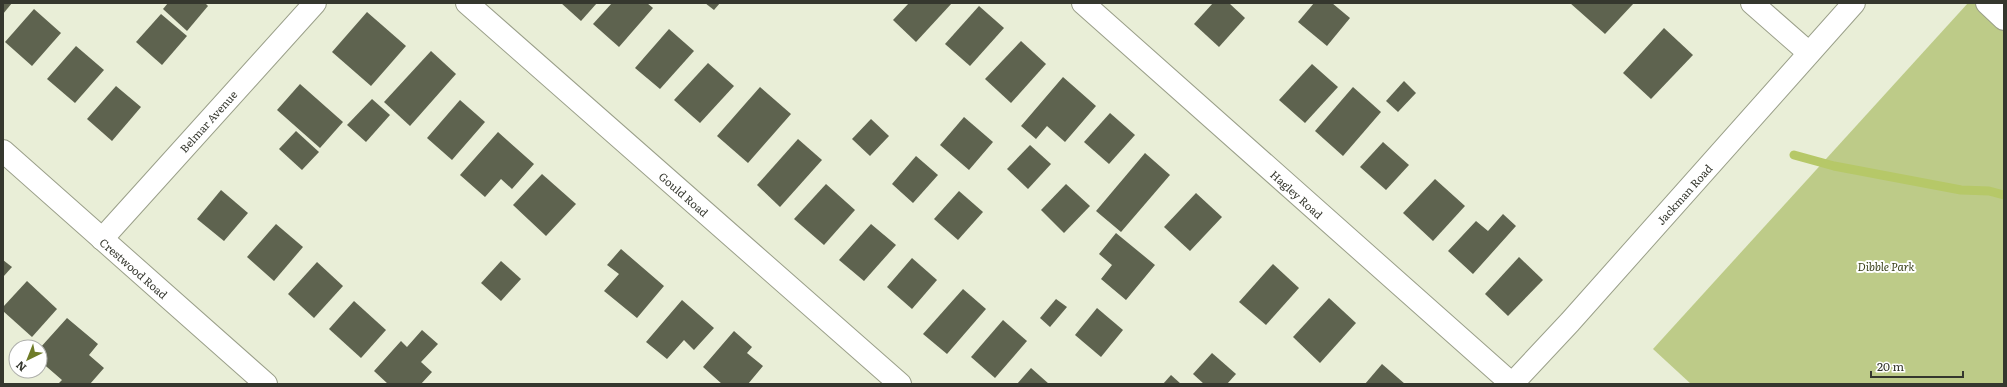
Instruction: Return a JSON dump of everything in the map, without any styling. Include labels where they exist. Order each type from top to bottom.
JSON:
[{"type":"street","name":"Belmar Avenue","points":[[102,239],[315,3]]},
{"type":"street","name":"Gould Road","points":[[467,3],[900,384]]},
{"type":"street","name":"Hagley Road","points":[[1083,3],[1512,384]]},
{"type":"street","points":[[1752,3],[1809,53]]},
{"type":"street","name":"Jackman Road","points":[[1512,384],[1570,322],[1854,3]]},
{"type":"street","points":[[1987,3],[2004,19]]},
{"type":"street","name":"Crestwood Road","points":[[3,151],[266,384]]},
{"type":"green space","name":"Dibble Park","points":[[1968,3],[2004,3],[2004,384],[1691,384],[1653,349]]},
{"type":"building","points":[[3,3],[12,3],[3,14]]},
{"type":"building","points":[[168,3],[205,3],[208,6],[187,31],[163,9]]},
{"type":"building","points":[[561,3],[597,3],[581,21]]},
{"type":"building","points":[[612,3],[647,3],[653,8],[619,47],[593,24]]},
{"type":"building","points":[[705,3],[720,3],[714,10]]},
{"type":"building","points":[[909,3],[952,3],[916,42],[893,20]]},
{"type":"building","points":[[1213,3],[1229,3],[1245,18],[1219,47],[1194,24]]},
{"type":"building","points":[[1314,3],[1332,3],[1350,18],[1327,46],[1298,22]]},
{"type":"building","points":[[1570,3],[1634,3],[1605,34]]},
{"type":"building","points":[[979,6],[1004,28],[970,66],[945,44]]},
{"type":"building","points":[[34,9],[61,33],[32,66],[5,42]]},
{"type":"building","points":[[367,12],[406,46],[371,86],[332,52]]},
{"type":"building","points":[[161,14],[187,36],[162,65],[136,42]]},
{"type":"building","points":[[1664,28],[1693,55],[1651,99],[1623,73]]},
{"type":"building","points":[[669,29],[694,51],[660,89],[635,68]]},
{"type":"building","points":[[1021,41],[1046,64],[1011,103],[985,79]]},
{"type":"building","points":[[76,46],[104,70],[75,103],[47,79]]},
{"type":"building","points":[[431,51],[456,74],[410,126],[384,102]]},
{"type":"building","points":[[708,63],[734,86],[700,123],[674,100]]},
{"type":"building","points":[[1312,64],[1338,87],[1305,123],[1279,100]]},
{"type":"building","points":[[1063,77],[1096,106],[1065,142],[1047,126],[1036,139],[1021,126]]},
{"type":"building","points":[[1404,81],[1416,93],[1398,112],[1386,101]]},
{"type":"building","points":[[300,84],[343,122],[320,148],[277,110]]},
{"type":"building","points":[[116,86],[141,107],[112,141],[87,119]]},
{"type":"building","points":[[760,87],[791,114],[748,163],[717,136]]},
{"type":"building","points":[[1353,87],[1381,112],[1343,156],[1315,131]]},
{"type":"building","points":[[372,99],[390,115],[366,142],[347,125]]},
{"type":"building","points":[[460,100],[485,122],[452,160],[427,138]]},
{"type":"building","points":[[1110,113],[1135,135],[1109,164],[1084,142]]},
{"type":"building","points":[[964,117],[993,142],[969,170],[940,145]]},
{"type":"building","points":[[871,119],[889,136],[870,156],[852,139]]},
{"type":"building","points":[[296,131],[319,152],[302,170],[279,149]]},
{"type":"building","points":[[498,132],[534,164],[512,189],[501,179],[485,197],[460,175]]},
{"type":"building","points":[[798,139],[822,160],[780,207],[757,185]]},
{"type":"building","points":[[1383,142],[1409,165],[1386,190],[1360,167]]},
{"type":"building","points":[[1030,145],[1051,164],[1028,189],[1007,169]]},
{"type":"building","points":[[1145,153],[1170,175],[1121,232],[1096,211]]},
{"type":"building","points":[[916,156],[938,175],[913,203],[892,184]]},
{"type":"building","points":[[542,174],[576,204],[546,236],[513,205]]},
{"type":"building","points":[[1435,179],[1465,206],[1433,241],[1403,213]]},
{"type":"building","points":[[826,184],[855,210],[824,245],[794,219]]},
{"type":"building","points":[[1066,184],[1090,206],[1064,233],[1041,210]]},
{"type":"building","points":[[221,190],[248,213],[224,241],[197,219]]},
{"type":"building","points":[[959,191],[983,212],[958,240],[934,219]]},
{"type":"building","points":[[1196,193],[1222,217],[1190,251],[1164,227]]},
{"type":"building","points":[[1503,214],[1516,226],[1473,274],[1448,251],[1476,221],[1488,231]]},
{"type":"building","points":[[276,224],[303,247],[274,281],[247,257]]},
{"type":"building","points":[[871,224],[896,245],[864,281],[839,260]]},
{"type":"building","points":[[1116,233],[1155,265],[1126,300],[1101,279],[1112,265],[1099,254]]},
{"type":"building","points":[[621,249],[664,286],[637,318],[604,291],[619,274],[607,265]]},
{"type":"building","points":[[1519,257],[1543,280],[1508,316],[1485,294]]},
{"type":"building","points":[[912,258],[937,280],[912,309],[887,287]]},
{"type":"building","points":[[3,260],[12,267],[3,277]]},
{"type":"building","points":[[501,261],[521,279],[501,301],[481,283]]},
{"type":"building","points":[[317,262],[343,286],[314,318],[288,294]]},
{"type":"building","points":[[1273,264],[1299,288],[1266,325],[1239,302]]},
{"type":"building","points":[[27,281],[57,309],[32,337],[3,311],[3,307]]},
{"type":"building","points":[[963,289],[986,309],[947,354],[923,334]]},
{"type":"building","points":[[1329,298],[1356,323],[1320,363],[1293,337]]},
{"type":"building","points":[[1056,299],[1067,307],[1050,327],[1040,318]]},
{"type":"building","points":[[682,300],[714,328],[694,350],[684,340],[667,359],[646,342]]},
{"type":"building","points":[[354,301],[386,330],[361,358],[329,329]]},
{"type":"building","points":[[1097,308],[1123,330],[1101,357],[1075,335]]},
{"type":"building","points":[[67,318],[98,344],[89,355],[104,368],[90,384],[58,384],[62,380],[48,368],[48,339]]},
{"type":"building","points":[[1003,320],[1027,341],[995,378],[971,357]]},
{"type":"building","points":[[422,330],[438,344],[421,362],[432,372],[421,384],[388,384],[374,371],[401,341],[407,347]]},
{"type":"building","points":[[734,331],[752,347],[747,353],[763,366],[748,384],[722,384],[703,367]]},
{"type":"building","points":[[1212,353],[1236,374],[1227,384],[1204,384],[1193,374]]},
{"type":"building","points":[[1382,364],[1405,384],[1365,384]]},
{"type":"building","points":[[1031,368],[1049,384],[1017,384]]},
{"type":"building","points":[[1171,375],[1181,384],[1163,384]]},
{"type":"waterway","points":[[1794,155],[1834,166],[1961,190],[1989,191],[2004,195]]}]
